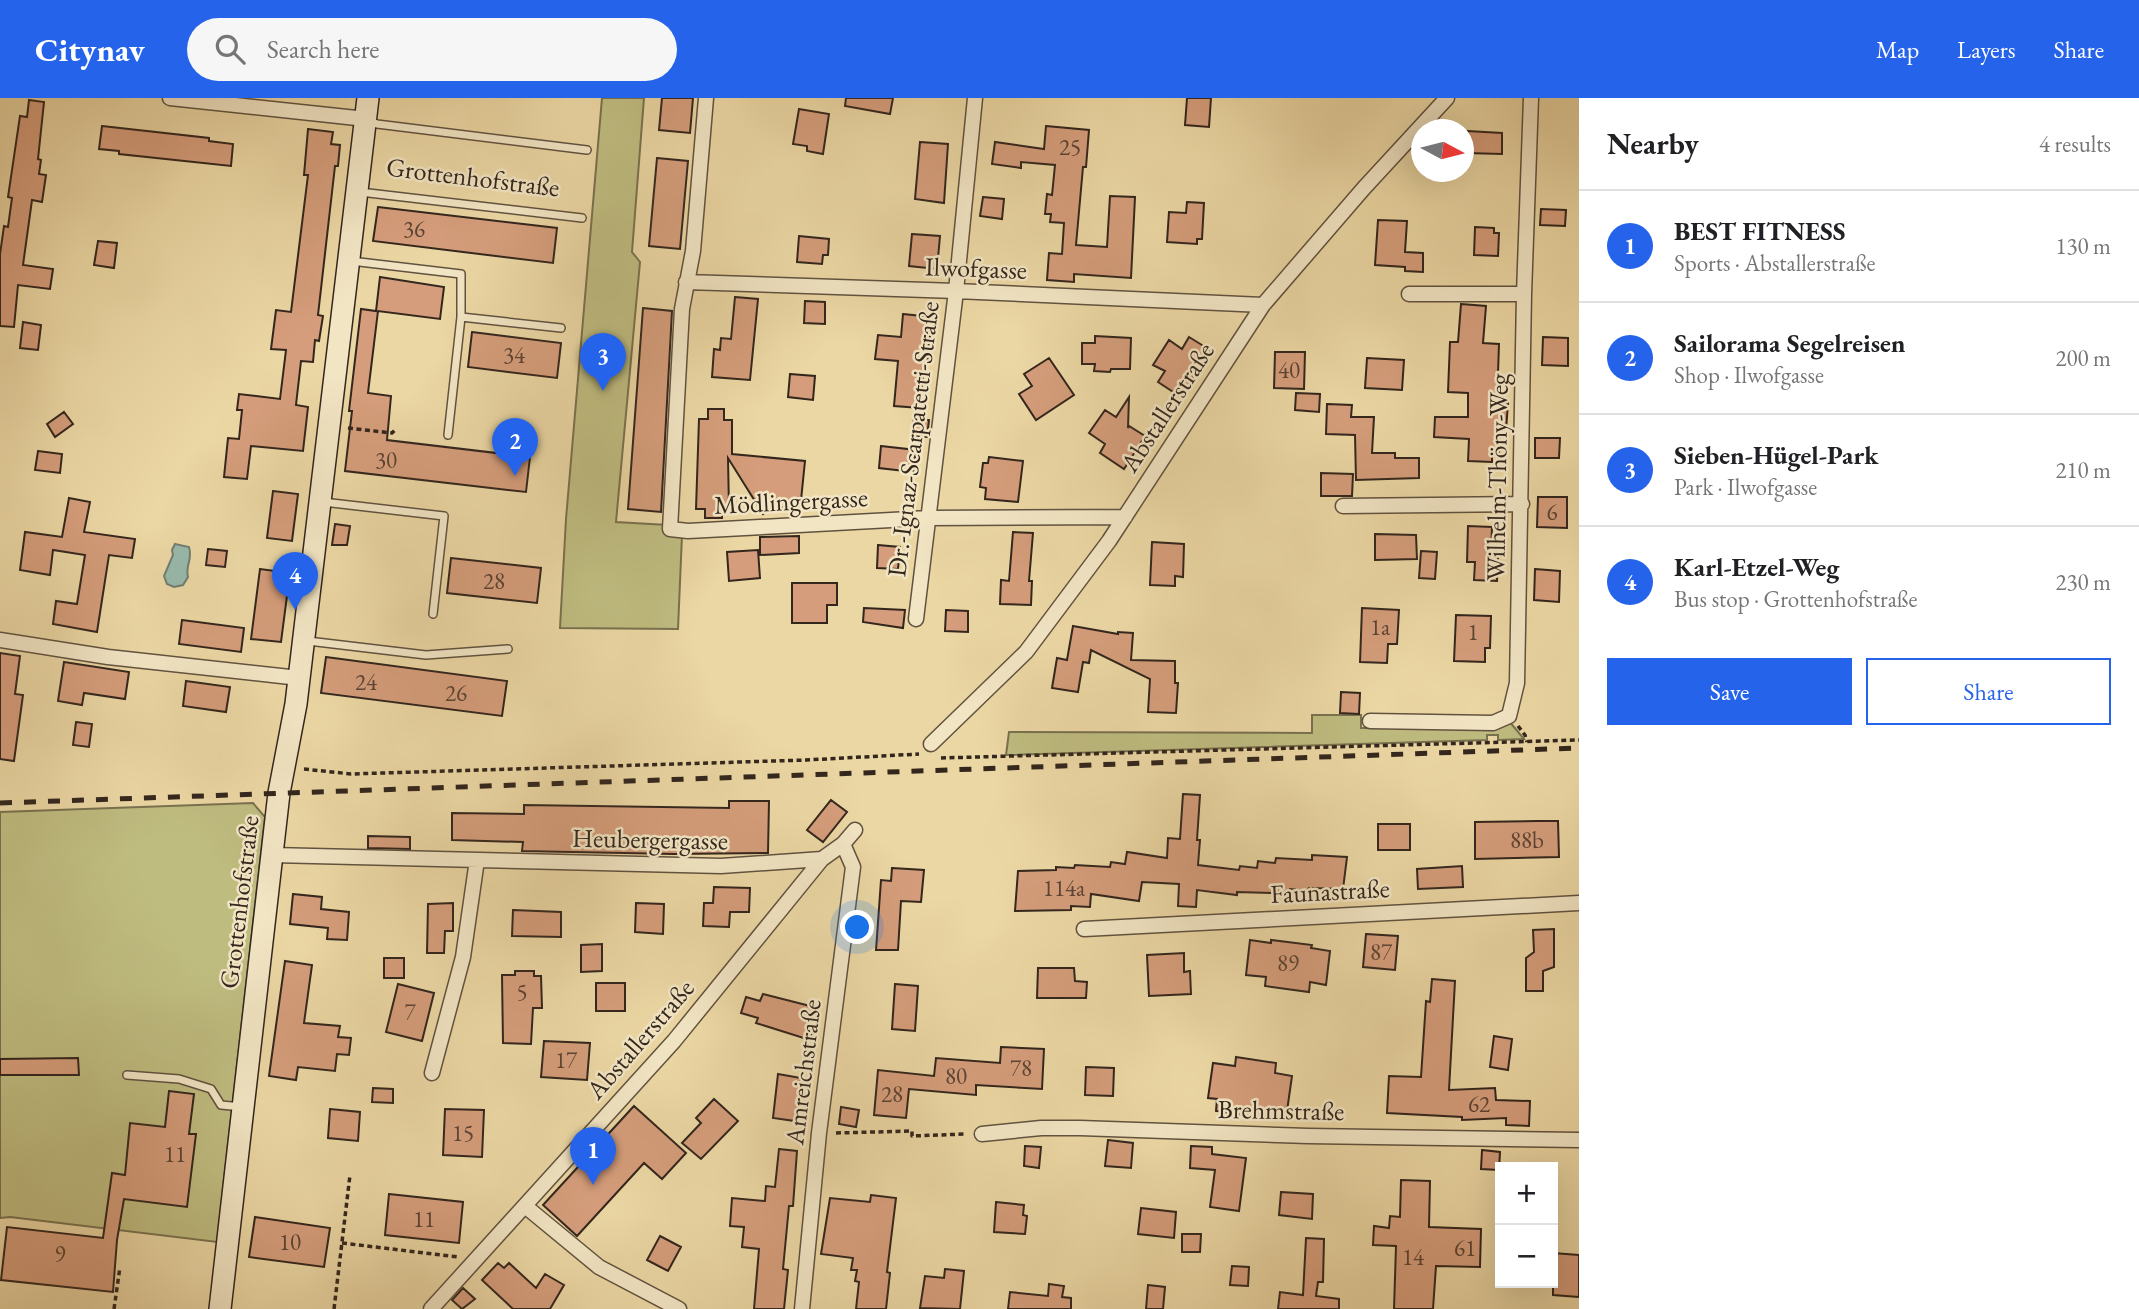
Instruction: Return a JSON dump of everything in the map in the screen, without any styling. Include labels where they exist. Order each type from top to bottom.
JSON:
[{"type":"main road","name":"Grottenhofstraße","points":[[220,1309],[272,855],[299,678],[367,108]]},
{"type":"street","points":[[170,98],[367,108]]},
{"type":"street","points":[[686,282],[693,251],[706,98]]},
{"type":"street","name":"Dr.-Ignaz-Scarpatetti-Straße","points":[[916,619],[956,291],[975,98]]},
{"type":"street","name":"Abstallerstraße","points":[[929,751],[1026,652],[1125,517],[1264,306],[1364,188],[1447,98]]},
{"type":"street","name":"Wilhelm-Thöny-Weg","points":[[1370,721],[1493,723],[1509,716],[1517,683],[1524,294],[1531,98]]},
{"type":"street","name":"Ilwofgasse","points":[[686,282],[956,291],[1264,306]]},
{"type":"street","name":"Mödlingergasse","points":[[686,282],[682,309],[670,529],[688,531],[928,518],[1125,517]]},
{"type":"street","points":[[1409,294],[1524,294]]},
{"type":"street","points":[[1343,506],[1522,504]]},
{"type":"street","points":[[0,640],[108,657],[299,678]]},
{"type":"street","name":"Abstallerstraße","points":[[431,1309],[674,1041],[822,859],[843,844],[855,830]]},
{"type":"street","name":"Amreichstraße","points":[[802,1309],[820,1133],[853,867],[843,844]]},
{"type":"street","name":"Heubergergasse","points":[[272,855],[721,866],[822,859]]},
{"type":"street","points":[[432,1073],[463,957],[477,860]]},
{"type":"street","name":"Faunastraße","points":[[1084,929],[1579,903]]},
{"type":"street","name":"Brehmstraße","points":[[982,1133],[1080,1128],[1308,1136],[1579,1140]]},
{"type":"street","points":[[525,1206],[599,1267],[679,1309]]},
{"type":"lane","name":"Grottenhofstraße","points":[[367,108],[377,124],[587,150]]},
{"type":"lane","name":"Grottenhofstraße","points":[[357,192],[582,218]]},
{"type":"lane","points":[[349,260],[461,274],[461,317],[448,435]]},
{"type":"lane","points":[[461,317],[561,328]]},
{"type":"lane","points":[[319,501],[444,516],[433,614]]},
{"type":"lane","points":[[303,640],[426,655],[508,649]]},
{"type":"lane","points":[[127,1074],[178,1079],[211,1089],[221,1105],[243,1107]]},
{"type":"path","points":[[328,425],[392,433],[396,429]]},
{"type":"path","points":[[941,758],[1579,740]]},
{"type":"path","points":[[284,764],[296,768],[351,774],[792,761],[918,754],[929,751]]},
{"type":"path","points":[[918,754],[929,751]]},
{"type":"path","points":[[820,1133],[912,1131],[912,1136],[982,1133]]},
{"type":"path","points":[[334,1309],[350,1174]]},
{"type":"path","points":[[342,1243],[460,1258],[470,1266]]},
{"type":"path","points":[[114,1309],[120,1267]]},
{"type":"shaded area","points":[[602,98],[644,98],[632,252],[640,262],[616,522],[668,525],[682,535],[678,629],[560,628],[566,519]]},
{"type":"shaded area","points":[[175,544],[189,547],[190,555],[188,577],[183,585],[174,587],[167,584],[164,576]]},
{"type":"shaded area","points":[[1312,715],[1361,715],[1361,728],[1484,728],[1509,721],[1524,739],[1498,740],[1498,735],[1487,735],[1487,740],[1006,755],[1009,732],[1312,733]]},
{"type":"shaded area","points":[[253,803],[265,817],[217,1242],[0,1218],[0,812]]},
{"type":"building","points":[[662,98],[693,98],[690,133],[659,130]]},
{"type":"building","points":[[846,98],[893,98],[890,114],[845,106]]},
{"type":"building","points":[[1187,98],[1211,98],[1209,127],[1185,125]]},
{"type":"building","points":[[29,100],[44,102],[38,159],[41,160],[39,174],[46,175],[42,202],[32,200],[23,265],[53,269],[50,289],[18,285],[14,327],[0,326],[0,254],[4,226],[8,227],[12,198],[8,197],[20,116],[27,117]]},
{"type":"building","points":[[799,109],[829,114],[823,154],[807,151],[807,146],[793,144]]},
{"type":"building","points":[[102,126],[209,138],[209,141],[233,144],[231,166],[119,154],[119,151],[99,149]]},
{"type":"building","points":[[1046,126],[1089,130],[1076,245],[1107,247],[1110,196],[1135,197],[1131,278],[1074,274],[1074,282],[1047,280],[1049,253],[1062,254],[1064,223],[1050,222],[1051,214],[1045,214],[1047,194],[1052,195],[1055,165],[1021,162],[1021,168],[992,164],[995,142],[1044,149]]},
{"type":"building","points":[[308,129],[333,132],[331,144],[340,145],[338,166],[335,166],[318,315],[323,316],[319,341],[315,340],[313,362],[301,361],[296,405],[308,407],[303,451],[251,446],[247,479],[224,477],[228,438],[239,439],[242,410],[237,410],[239,394],[280,399],[286,350],[271,349],[276,310],[291,312],[308,175],[304,175]]},
{"type":"building","points":[[1474,131],[1502,133],[1502,154],[1474,153]]},
{"type":"building","points":[[920,142],[948,144],[944,203],[915,199]]},
{"type":"building","points":[[657,158],[688,161],[680,249],[649,246]]},
{"type":"building","points":[[983,197],[1004,199],[1002,219],[980,216]]},
{"type":"building","points":[[1187,202],[1204,203],[1202,239],[1197,239],[1197,244],[1167,242],[1169,212],[1186,213]]},
{"type":"building","points":[[378,207],[557,228],[553,263],[373,241]]},
{"type":"building","points":[[1541,209],[1566,210],[1565,226],[1540,225]]},
{"type":"building","points":[[1378,220],[1407,221],[1405,252],[1423,253],[1423,272],[1405,271],[1405,267],[1375,265]]},
{"type":"building","points":[[1475,227],[1494,228],[1494,233],[1499,233],[1498,256],[1474,255]]},
{"type":"building","points":[[912,234],[940,236],[937,269],[909,266]]},
{"type":"building","points":[[799,236],[829,239],[828,255],[823,255],[822,264],[797,262]]},
{"type":"building","points":[[98,241],[117,243],[114,268],[94,265]]},
{"type":"building","points":[[380,277],[444,287],[440,319],[378,311],[368,393],[391,396],[387,440],[530,457],[526,492],[345,471],[361,309],[376,311]]},
{"type":"building","points":[[735,297],[758,299],[750,380],[712,377],[714,349],[720,350],[721,338],[731,339]]},
{"type":"building","points":[[805,301],[825,302],[825,324],[804,323]]},
{"type":"building","points":[[1461,304],[1486,306],[1483,343],[1499,344],[1497,403],[1508,403],[1506,430],[1500,430],[1499,455],[1492,454],[1492,462],[1468,461],[1469,439],[1434,437],[1435,417],[1468,417],[1468,393],[1448,392],[1450,342],[1458,342]]},
{"type":"building","points":[[643,308],[672,311],[661,512],[628,509]]},
{"type":"building","points":[[903,314],[932,317],[920,408],[894,406],[898,361],[875,359],[878,335],[901,337]]},
{"type":"building","points":[[23,322],[41,325],[38,350],[20,348]]},
{"type":"building","points":[[472,332],[561,343],[557,378],[468,367]]},
{"type":"building","points":[[1095,336],[1131,338],[1130,369],[1094,371],[1095,364],[1082,364],[1082,343],[1095,343]]},
{"type":"building","points":[[1189,337],[1210,350],[1181,397],[1158,382],[1165,371],[1153,365],[1169,340],[1182,349]]},
{"type":"building","points":[[1543,337],[1568,338],[1568,366],[1542,365]]},
{"type":"building","points":[[1275,352],[1305,352],[1304,389],[1274,388]]},
{"type":"building","points":[[1049,358],[1074,395],[1036,420],[1019,394],[1032,386],[1024,374]]},
{"type":"building","points":[[1367,358],[1404,360],[1402,390],[1365,388]]},
{"type":"building","points":[[790,374],[815,376],[813,400],[788,397]]},
{"type":"building","points":[[1296,393],[1320,394],[1319,412],[1295,410]]},
{"type":"building","points":[[1129,397],[1128,428],[1129,426],[1145,436],[1124,469],[1100,453],[1105,444],[1089,433],[1105,410],[1116,417]]},
{"type":"building","points":[[1327,404],[1352,405],[1351,417],[1374,417],[1372,453],[1395,453],[1395,458],[1419,458],[1419,478],[1356,480],[1355,435],[1326,434]]},
{"type":"building","points":[[708,409],[724,409],[724,420],[732,420],[732,454],[805,461],[800,510],[783,508],[777,503],[763,514],[728,458],[729,509],[722,509],[722,518],[705,518],[705,509],[696,509],[699,419],[708,419]]},
{"type":"building","points":[[64,412],[73,424],[55,437],[47,424]]},
{"type":"building","points":[[914,418],[929,420],[927,437],[912,436]]},
{"type":"building","points":[[1535,438],[1560,438],[1559,458],[1535,458]]},
{"type":"building","points":[[881,446],[916,450],[913,472],[879,468]]},
{"type":"building","points":[[38,451],[62,454],[60,473],[35,470]]},
{"type":"building","points":[[989,457],[1023,461],[1018,502],[985,499],[986,488],[980,487],[983,463],[988,463]]},
{"type":"building","points":[[1321,473],[1353,474],[1352,496],[1321,496]]},
{"type":"building","points":[[273,491],[298,494],[292,541],[267,538]]},
{"type":"building","points":[[1538,497],[1567,497],[1567,528],[1537,527]]},
{"type":"building","points":[[69,498],[90,502],[84,532],[135,539],[132,558],[109,555],[97,632],[53,624],[56,601],[77,604],[85,555],[53,550],[50,575],[20,570],[25,532],[62,537]]},
{"type":"building","points":[[335,524],[350,526],[347,545],[332,545]]},
{"type":"building","points":[[1468,526],[1492,527],[1491,554],[1498,554],[1497,581],[1474,580],[1475,562],[1467,562]]},
{"type":"building","points":[[1013,532],[1033,533],[1029,581],[1032,581],[1031,605],[1000,604],[1001,580],[1009,581]]},
{"type":"building","points":[[1375,534],[1416,535],[1417,559],[1375,560]]},
{"type":"building","points":[[799,536],[799,553],[760,555],[760,537]]},
{"type":"building","points":[[1152,542],[1184,544],[1183,577],[1175,576],[1175,586],[1150,585]]},
{"type":"building","points":[[878,545],[900,547],[898,569],[877,568]]},
{"type":"building","points":[[208,549],[227,551],[225,567],[206,565]]},
{"type":"building","points":[[758,550],[760,578],[729,581],[727,552]]},
{"type":"building","points":[[1421,551],[1437,552],[1435,579],[1419,578]]},
{"type":"building","points":[[451,558],[541,568],[537,603],[447,593]]},
{"type":"building","points":[[260,569],[290,573],[281,642],[251,639]]},
{"type":"building","points":[[1535,569],[1560,571],[1559,602],[1534,600]]},
{"type":"building","points":[[792,583],[837,583],[837,605],[827,605],[827,623],[792,623]]},
{"type":"building","points":[[864,608],[905,610],[903,628],[863,622]]},
{"type":"building","points":[[1362,608],[1399,610],[1397,644],[1388,644],[1387,663],[1360,662]]},
{"type":"building","points":[[946,610],[968,611],[968,632],[945,631]]},
{"type":"building","points":[[1456,615],[1491,616],[1490,648],[1485,648],[1485,662],[1454,661]]},
{"type":"building","points":[[182,620],[244,628],[241,652],[179,644]]},
{"type":"building","points":[[1073,626],[1118,634],[1133,633],[1131,660],[1175,661],[1175,683],[1178,683],[1176,713],[1148,712],[1150,679],[1091,650],[1089,663],[1083,662],[1078,692],[1052,688],[1057,658],[1067,660]]},
{"type":"building","points":[[0,653],[20,656],[15,694],[23,695],[14,761],[0,759]]},
{"type":"building","points":[[326,657],[507,681],[502,716],[321,693]]},
{"type":"building","points":[[64,662],[129,672],[125,699],[84,693],[82,705],[58,701]]},
{"type":"building","points":[[186,681],[230,687],[226,712],[183,706]]},
{"type":"building","points":[[1341,692],[1360,693],[1359,714],[1340,713]]},
{"type":"building","points":[[76,722],[92,724],[89,747],[73,745]]},
{"type":"building","points":[[1183,794],[1200,795],[1198,865],[1239,870],[1240,866],[1257,868],[1258,861],[1275,863],[1276,858],[1312,860],[1312,855],[1347,857],[1343,889],[1290,889],[1289,892],[1272,890],[1272,893],[1237,892],[1237,895],[1197,890],[1196,907],[1178,906],[1179,884],[1142,882],[1139,901],[1091,894],[1090,907],[1015,911],[1018,871],[1056,870],[1056,867],[1074,868],[1075,865],[1110,867],[1111,862],[1125,864],[1127,852],[1167,858],[1168,838],[1180,839]]},
{"type":"building","points":[[831,800],[847,812],[823,842],[807,830]]},
{"type":"building","points":[[729,801],[769,801],[768,853],[522,851],[523,842],[452,840],[452,813],[524,814],[524,805],[729,808]]},
{"type":"building","points":[[1558,821],[1559,857],[1475,859],[1475,822]]},
{"type":"building","points":[[1378,824],[1410,824],[1410,850],[1378,850]]},
{"type":"building","points":[[368,836],[410,837],[410,849],[368,848]]},
{"type":"building","points":[[1462,866],[1463,887],[1418,889],[1417,869]]},
{"type":"building","points":[[892,868],[924,870],[921,902],[901,901],[898,950],[876,950],[881,880],[891,881]]},
{"type":"building","points":[[714,887],[750,888],[749,912],[730,912],[729,927],[703,926],[704,903],[713,903]]},
{"type":"building","points":[[293,894],[322,897],[321,909],[349,912],[347,940],[327,939],[328,928],[290,924]]},
{"type":"building","points":[[453,903],[453,931],[445,931],[444,953],[427,953],[428,904]]},
{"type":"building","points":[[636,903],[664,904],[663,934],[635,932]]},
{"type":"building","points":[[513,910],[561,912],[561,937],[512,936]]},
{"type":"building","points":[[1554,929],[1554,967],[1543,971],[1543,991],[1526,991],[1526,958],[1534,952],[1533,930]]},
{"type":"building","points":[[1366,934],[1398,936],[1395,970],[1363,967]]},
{"type":"building","points":[[1250,940],[1312,945],[1311,948],[1330,951],[1326,985],[1310,982],[1309,992],[1265,986],[1266,977],[1246,975]]},
{"type":"building","points":[[602,944],[602,971],[581,972],[581,945]]},
{"type":"building","points":[[1184,953],[1184,972],[1190,971],[1191,994],[1149,996],[1147,955]]},
{"type":"building","points":[[384,958],[404,958],[404,978],[384,978]]},
{"type":"building","points":[[285,961],[312,965],[304,1023],[340,1026],[338,1037],[351,1038],[349,1055],[337,1054],[335,1071],[298,1067],[296,1080],[269,1076]]},
{"type":"building","points":[[1038,968],[1074,968],[1075,981],[1087,982],[1086,998],[1037,998]]},
{"type":"building","points":[[515,971],[534,971],[534,976],[541,976],[542,1008],[533,1008],[531,1044],[503,1043],[502,975],[515,975]]},
{"type":"building","points":[[1432,979],[1455,981],[1449,1090],[1495,1088],[1496,1100],[1530,1101],[1529,1126],[1506,1125],[1506,1118],[1462,1120],[1462,1117],[1387,1113],[1389,1076],[1421,1077],[1426,1001],[1430,1002]]},
{"type":"building","points":[[596,983],[625,983],[625,1011],[596,1011]]},
{"type":"building","points":[[398,984],[434,993],[422,1041],[386,1032]]},
{"type":"building","points":[[895,984],[918,986],[915,1031],[892,1029]]},
{"type":"building","points":[[763,994],[818,1008],[810,1040],[756,1023],[758,1018],[741,1013],[746,997],[760,1001]]},
{"type":"building","points":[[1494,1036],[1512,1039],[1508,1070],[1490,1067]]},
{"type":"building","points":[[544,1041],[590,1043],[587,1080],[541,1077]]},
{"type":"building","points":[[1001,1047],[1044,1049],[1042,1089],[976,1085],[976,1095],[909,1089],[906,1118],[874,1115],[878,1070],[934,1076],[936,1058],[1000,1063]]},
{"type":"building","points":[[1236,1057],[1276,1063],[1275,1073],[1292,1076],[1287,1111],[1274,1109],[1272,1119],[1216,1111],[1217,1099],[1208,1098],[1213,1063],[1235,1066]]},
{"type":"building","points":[[78,1058],[79,1075],[0,1075],[0,1059]]},
{"type":"building","points":[[1086,1067],[1114,1068],[1113,1096],[1085,1095]]},
{"type":"building","points":[[778,1074],[801,1078],[795,1121],[773,1118]]},
{"type":"building","points":[[373,1088],[393,1089],[393,1103],[372,1102]]},
{"type":"building","points":[[169,1091],[194,1094],[189,1134],[196,1134],[187,1207],[124,1199],[117,1240],[113,1292],[1,1280],[7,1227],[103,1238],[112,1173],[125,1175],[130,1123],[165,1127]]},
{"type":"building","points":[[714,1099],[738,1121],[701,1159],[682,1143],[701,1123],[696,1118]]},
{"type":"building","points":[[634,1106],[686,1153],[662,1179],[644,1163],[577,1236],[543,1205]]},
{"type":"building","points":[[841,1107],[859,1110],[856,1127],[839,1124]]},
{"type":"building","points":[[330,1109],[360,1112],[358,1141],[328,1138]]},
{"type":"building","points":[[445,1109],[484,1110],[482,1157],[443,1155]]},
{"type":"building","points":[[1108,1140],[1133,1143],[1131,1168],[1105,1166]]},
{"type":"building","points":[[1025,1146],[1041,1147],[1039,1168],[1024,1166]]},
{"type":"building","points":[[1191,1146],[1212,1147],[1212,1154],[1246,1158],[1239,1211],[1210,1207],[1215,1170],[1190,1168]]},
{"type":"building","points":[[779,1149],[797,1151],[793,1206],[789,1206],[783,1269],[788,1270],[784,1309],[754,1309],[759,1249],[742,1247],[744,1227],[730,1226],[732,1198],[765,1201],[766,1186],[775,1187]]},
{"type":"building","points":[[1482,1150],[1500,1152],[1499,1162],[1495,1162],[1495,1170],[1481,1169]]},
{"type":"building","points":[[1401,1180],[1430,1181],[1429,1227],[1481,1229],[1480,1267],[1436,1266],[1433,1309],[1394,1309],[1396,1246],[1373,1245],[1374,1226],[1389,1228],[1390,1216],[1400,1217]]},
{"type":"building","points":[[1281,1192],[1313,1194],[1312,1219],[1279,1215]]},
{"type":"building","points":[[389,1194],[463,1202],[459,1243],[385,1235]]},
{"type":"building","points":[[871,1195],[896,1198],[887,1272],[890,1273],[886,1309],[856,1309],[859,1282],[855,1281],[857,1270],[851,1270],[853,1258],[821,1254],[830,1198],[870,1202]]},
{"type":"building","points":[[996,1202],[1024,1205],[1023,1215],[1027,1216],[1025,1234],[994,1232]]},
{"type":"building","points":[[1141,1208],[1176,1212],[1174,1238],[1138,1234]]},
{"type":"building","points":[[255,1217],[330,1228],[324,1267],[249,1257]]},
{"type":"building","points":[[1182,1234],[1201,1234],[1200,1252],[1182,1252]]},
{"type":"building","points":[[660,1236],[681,1247],[668,1271],[647,1260]]},
{"type":"building","points":[[1306,1238],[1324,1239],[1323,1282],[1318,1282],[1316,1296],[1339,1299],[1339,1309],[1278,1309],[1280,1292],[1303,1295]]},
{"type":"building","points":[[1558,1253],[1579,1255],[1579,1297],[1553,1295],[1553,1288],[1558,1288]]},
{"type":"building","points":[[498,1263],[504,1268],[509,1263],[536,1288],[545,1274],[564,1285],[550,1309],[513,1309],[482,1280]]},
{"type":"building","points":[[1232,1266],[1249,1267],[1248,1286],[1230,1285]]},
{"type":"building","points":[[945,1269],[964,1271],[960,1309],[920,1308],[925,1276],[944,1278]]},
{"type":"building","points":[[1049,1284],[1064,1286],[1062,1297],[1071,1298],[1071,1309],[1008,1309],[1010,1292],[1048,1296]]},
{"type":"building","points":[[1148,1285],[1165,1287],[1163,1309],[1146,1309]]},
{"type":"building","points":[[463,1288],[475,1299],[462,1309],[452,1300]]},
{"type":"railway","points":[[0,803],[1579,748]]},
{"type":"place","name":"Sieben-Hügel-Park","points":[[603,391]]},
{"type":"place","name":"Sailorama Segelreisen","points":[[515,476]]},
{"type":"place","name":"Karl-Etzel-Weg","points":[[295,610]]},
{"type":"place","name":"BEST FITNESS","points":[[593,1185]]}]
